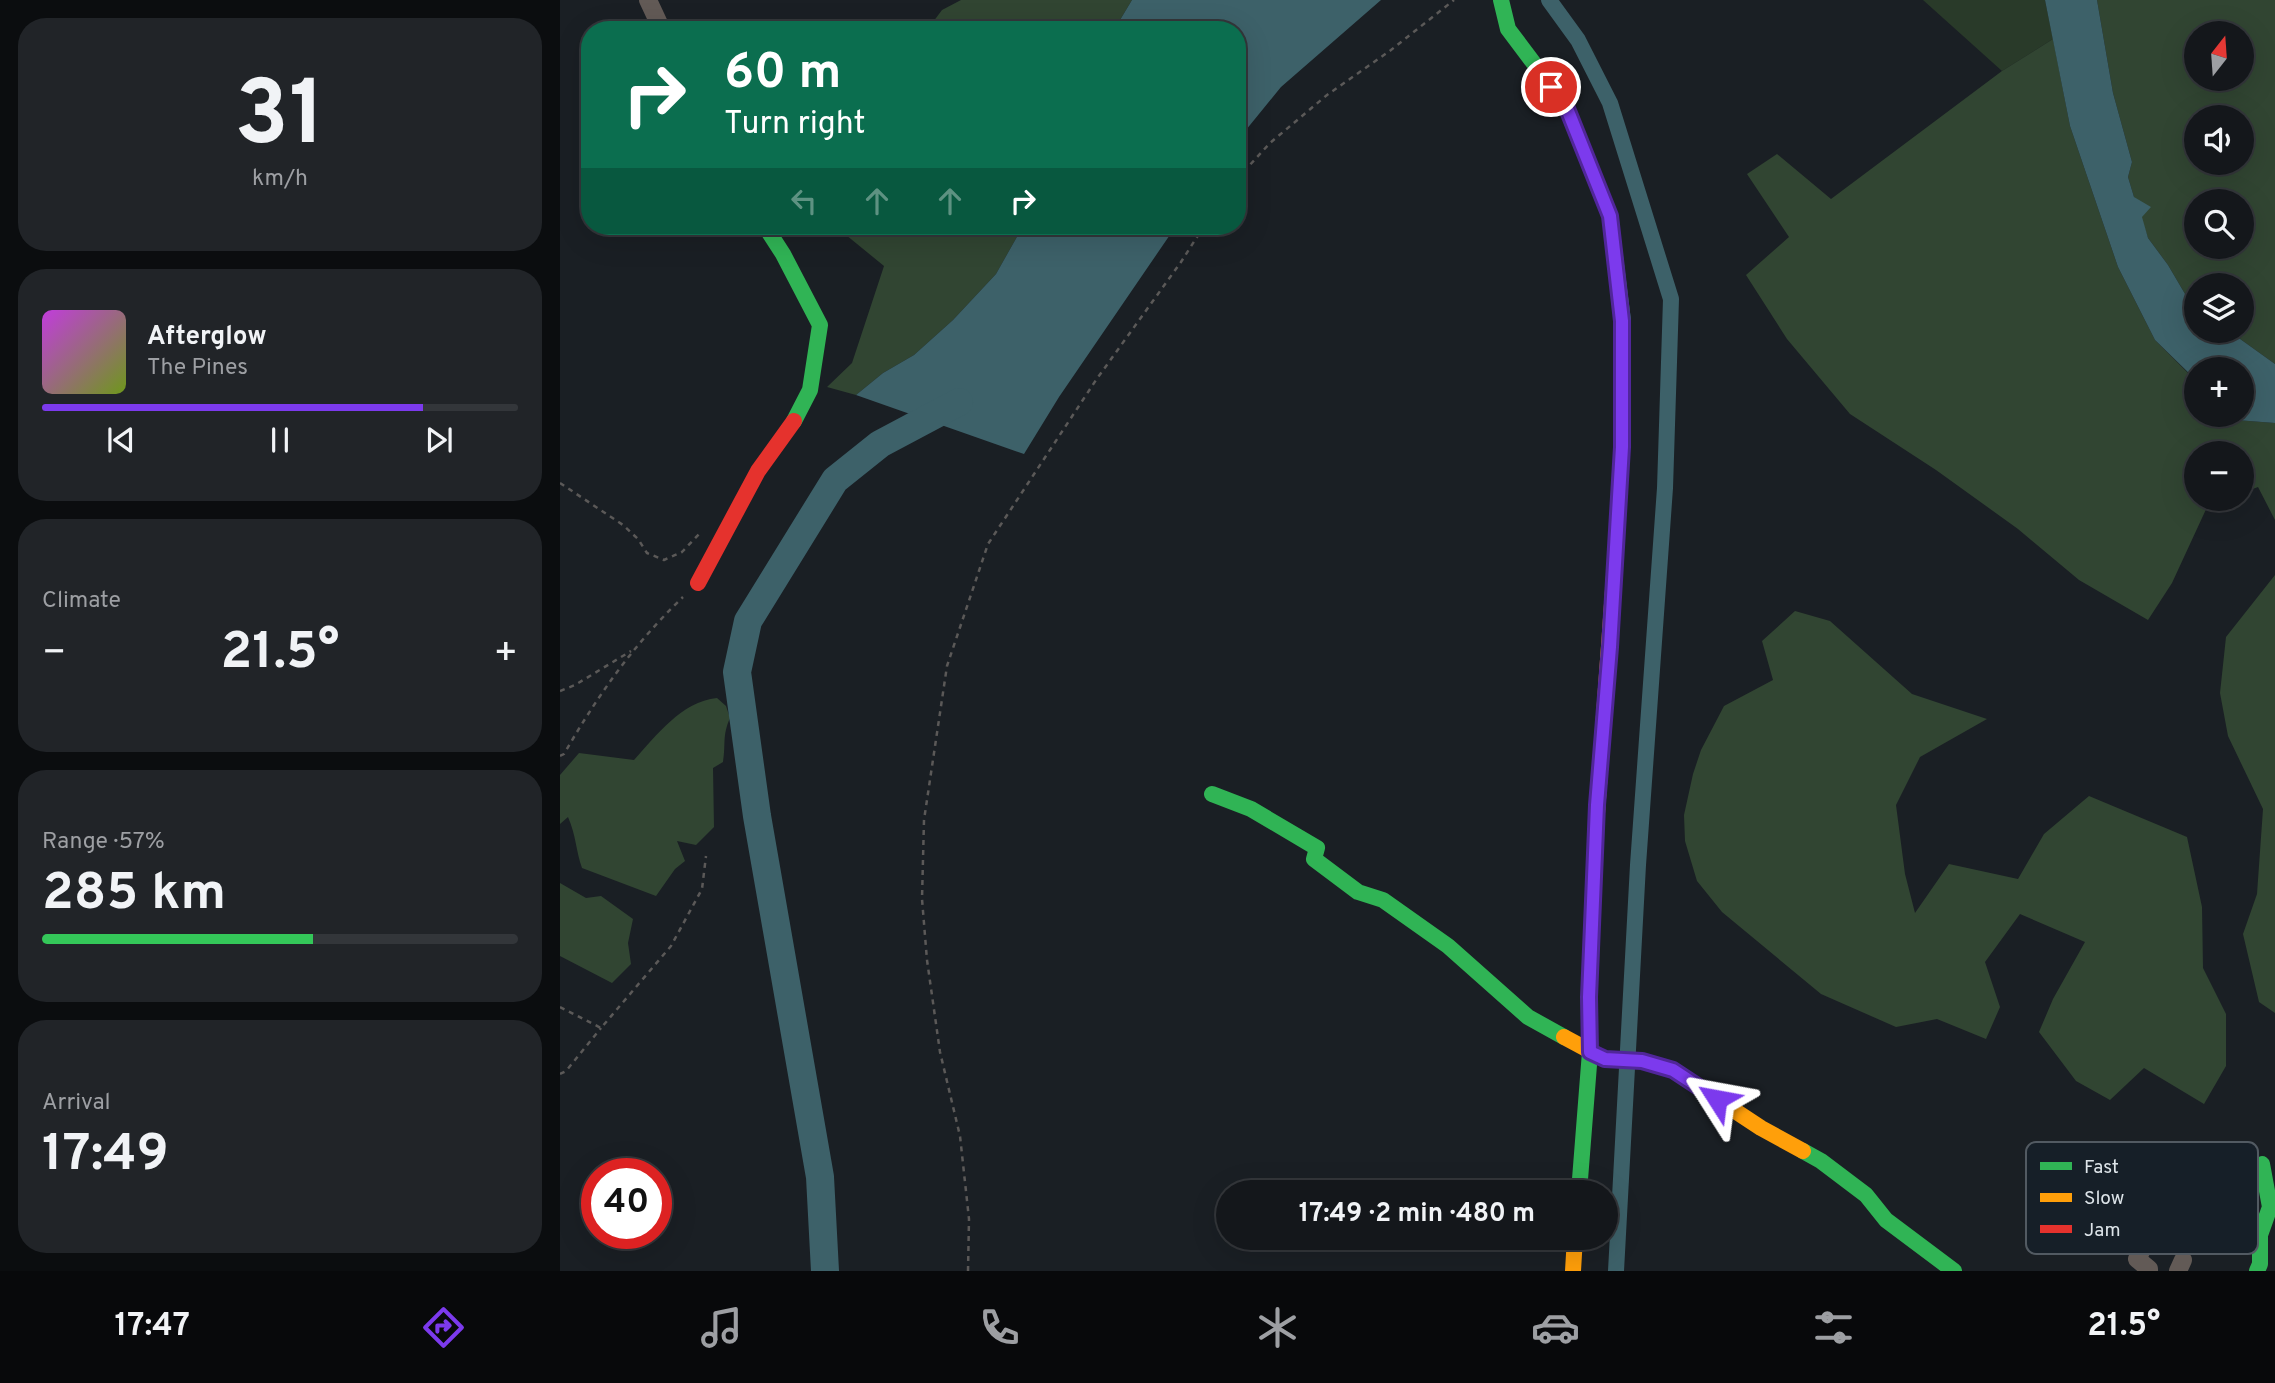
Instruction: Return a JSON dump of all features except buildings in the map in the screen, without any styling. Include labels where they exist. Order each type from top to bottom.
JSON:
[{"type":"street","points":[[648,0],[658,21]]},
{"type":"street","points":[[1502,0],[1508,29],[1566,106],[1610,216],[1622,321],[1622,447],[1597,805],[1589,997],[1597,1056],[1581,1180]]},
{"type":"street","points":[[698,583],[758,471],[798,415],[810,390],[820,325],[771,235]]},
{"type":"street","points":[[1212,794],[1251,809],[1317,848],[1314,859],[1358,892],[1383,900],[1448,946],[1528,1017],[1597,1056],[1642,1061],[1673,1070],[1760,1128],[1821,1161],[1866,1195],[1886,1220],[1954,1271]]},
{"type":"street","points":[[2256,1271],[2260,1264],[2260,1235],[2270,1207],[2262,1164]]},
{"type":"street","points":[[1573,1271],[1574,1250]]},
{"type":"street","points":[[2140,1254],[2137,1259],[2149,1271]]},
{"type":"path","points":[[1246,169],[1308,111],[1454,0]]},
{"type":"path","points":[[968,1271],[969,1219],[960,1136],[940,1052],[922,900],[924,820],[947,666],[988,544],[1096,380],[1198,235]]},
{"type":"path","points":[[560,483],[623,525],[638,539],[647,553],[664,560],[682,552],[701,532]]},
{"type":"path","points":[[560,756],[564,754],[590,709],[633,649],[650,628],[698,583]]},
{"type":"path","points":[[560,691],[575,685],[633,649]]},
{"type":"path","points":[[560,1074],[566,1071],[671,946],[702,888],[706,856]]},
{"type":"path","points":[[560,1007],[601,1028]]},
{"type":"green space","points":[[961,0],[1132,0],[1119,21],[934,21],[942,10]]},
{"type":"green space","points":[[1923,0],[2045,0],[2053,39],[2002,71]]},
{"type":"green space","points":[[2097,0],[2275,0],[2275,364],[2246,343],[2254,343],[2254,273],[2184,273],[2184,292],[2148,238],[2128,177],[2132,162],[2113,93]]},
{"type":"green space","points":[[2053,39],[2070,126],[2118,267],[2155,340],[2184,369],[2184,427],[2254,427],[2254,421],[2275,423],[2275,520],[2258,487],[2254,488],[2254,441],[2184,441],[2184,511],[2205,511],[2172,583],[2148,620],[2079,580],[2018,529],[1936,470],[1850,414],[1787,339],[1746,275],[1789,237],[1747,174],[1777,154],[1831,199],[2002,71]]},
{"type":"green space","points":[[846,235],[1018,235],[996,274],[953,320],[914,355],[883,373],[856,395],[827,387],[852,363],[884,266]]},
{"type":"green space","points":[[2275,575],[2275,1013],[2259,1002],[2243,934],[2257,894],[2263,809],[2228,736],[2220,693],[2226,637]]},
{"type":"green space","points":[[1795,611],[1830,621],[1912,694],[1987,719],[1920,757],[1896,805],[1905,874],[1915,913],[1949,864],[2018,879],[2044,834],[2089,796],[2187,837],[2202,907],[2203,968],[2226,1014],[2226,1066],[2204,1104],[2144,1068],[2110,1100],[2076,1081],[2039,1032],[2053,999],[2085,942],[2020,914],[1985,962],[2000,1007],[1986,1039],[1937,1019],[1896,1027],[1821,994],[1722,912],[1697,881],[1685,841],[1684,815],[1693,774],[1701,750],[1724,706],[1773,680],[1762,641]]},
{"type":"green space","points":[[717,698],[726,706],[730,718],[725,735],[723,762],[713,768],[714,827],[696,845],[677,841],[685,861],[675,869],[656,896],[582,868],[568,817],[560,824],[560,775],[579,753],[634,760],[661,730],[681,713],[704,701]]},
{"type":"green space","points":[[560,883],[586,898],[601,896],[633,919],[628,943],[631,964],[612,983],[560,956]]},
{"type":"water","points":[[1132,0],[1381,0],[1281,87],[1246,130],[1246,21],[1119,21]]},
{"type":"water","points":[[2045,0],[2097,0],[2113,93],[2132,162],[2128,177],[2134,197],[2151,207],[2142,217],[2148,238],[2184,292],[2184,343],[2246,343],[2275,364],[2275,423],[2254,421],[2254,357],[2184,357],[2184,368],[2155,340],[2118,267],[2070,126]]},
{"type":"water","points":[[1018,235],[1170,235],[1059,397],[1024,454],[856,395],[883,373],[914,355],[953,320],[996,274]]},
{"type":"waterway","points":[[1549,0],[1578,40],[1610,103],[1671,299],[1665,488],[1638,865],[1616,1271]]},
{"type":"waterway","points":[[825,1271],[820,1177],[757,816],[737,672],[748,621],[835,480],[880,444],[959,402]]},
{"type":"traffic: fast","points":[[1501,0],[1508,29],[1566,106],[1610,216],[1623,321],[1622,447],[1616,548]]},
{"type":"traffic: fast","points":[[771,235],[820,325],[810,390],[794,421]]},
{"type":"traffic: fast","points":[[1212,794],[1251,809],[1317,848],[1314,859],[1358,892],[1383,900],[1448,946],[1528,1017],[1564,1037]]},
{"type":"traffic: fast","points":[[1580,1180],[1590,1052],[1589,997],[1596,827]]},
{"type":"traffic: fast","points":[[1803,1151],[1821,1161],[1866,1195],[1886,1220],[1954,1271]]},
{"type":"traffic: fast","points":[[2257,1271],[2260,1264],[2260,1235],[2270,1207],[2262,1164]]},
{"type":"traffic: slow","points":[[1596,827],[1616,548]]},
{"type":"traffic: slow","points":[[1564,1037],[1605,1059],[1642,1061],[1673,1070],[1761,1128],[1803,1151]]},
{"type":"traffic: slow","points":[[1573,1271],[1574,1250]]},
{"type":"traffic: jam","points":[[698,583],[758,471],[794,421]]},
{"type":"route","points":[[1551,87],[1566,106],[1610,216],[1622,321],[1622,447],[1597,805],[1589,997],[1590,1052],[1605,1059],[1642,1061],[1673,1070],[1717,1099]]}]
